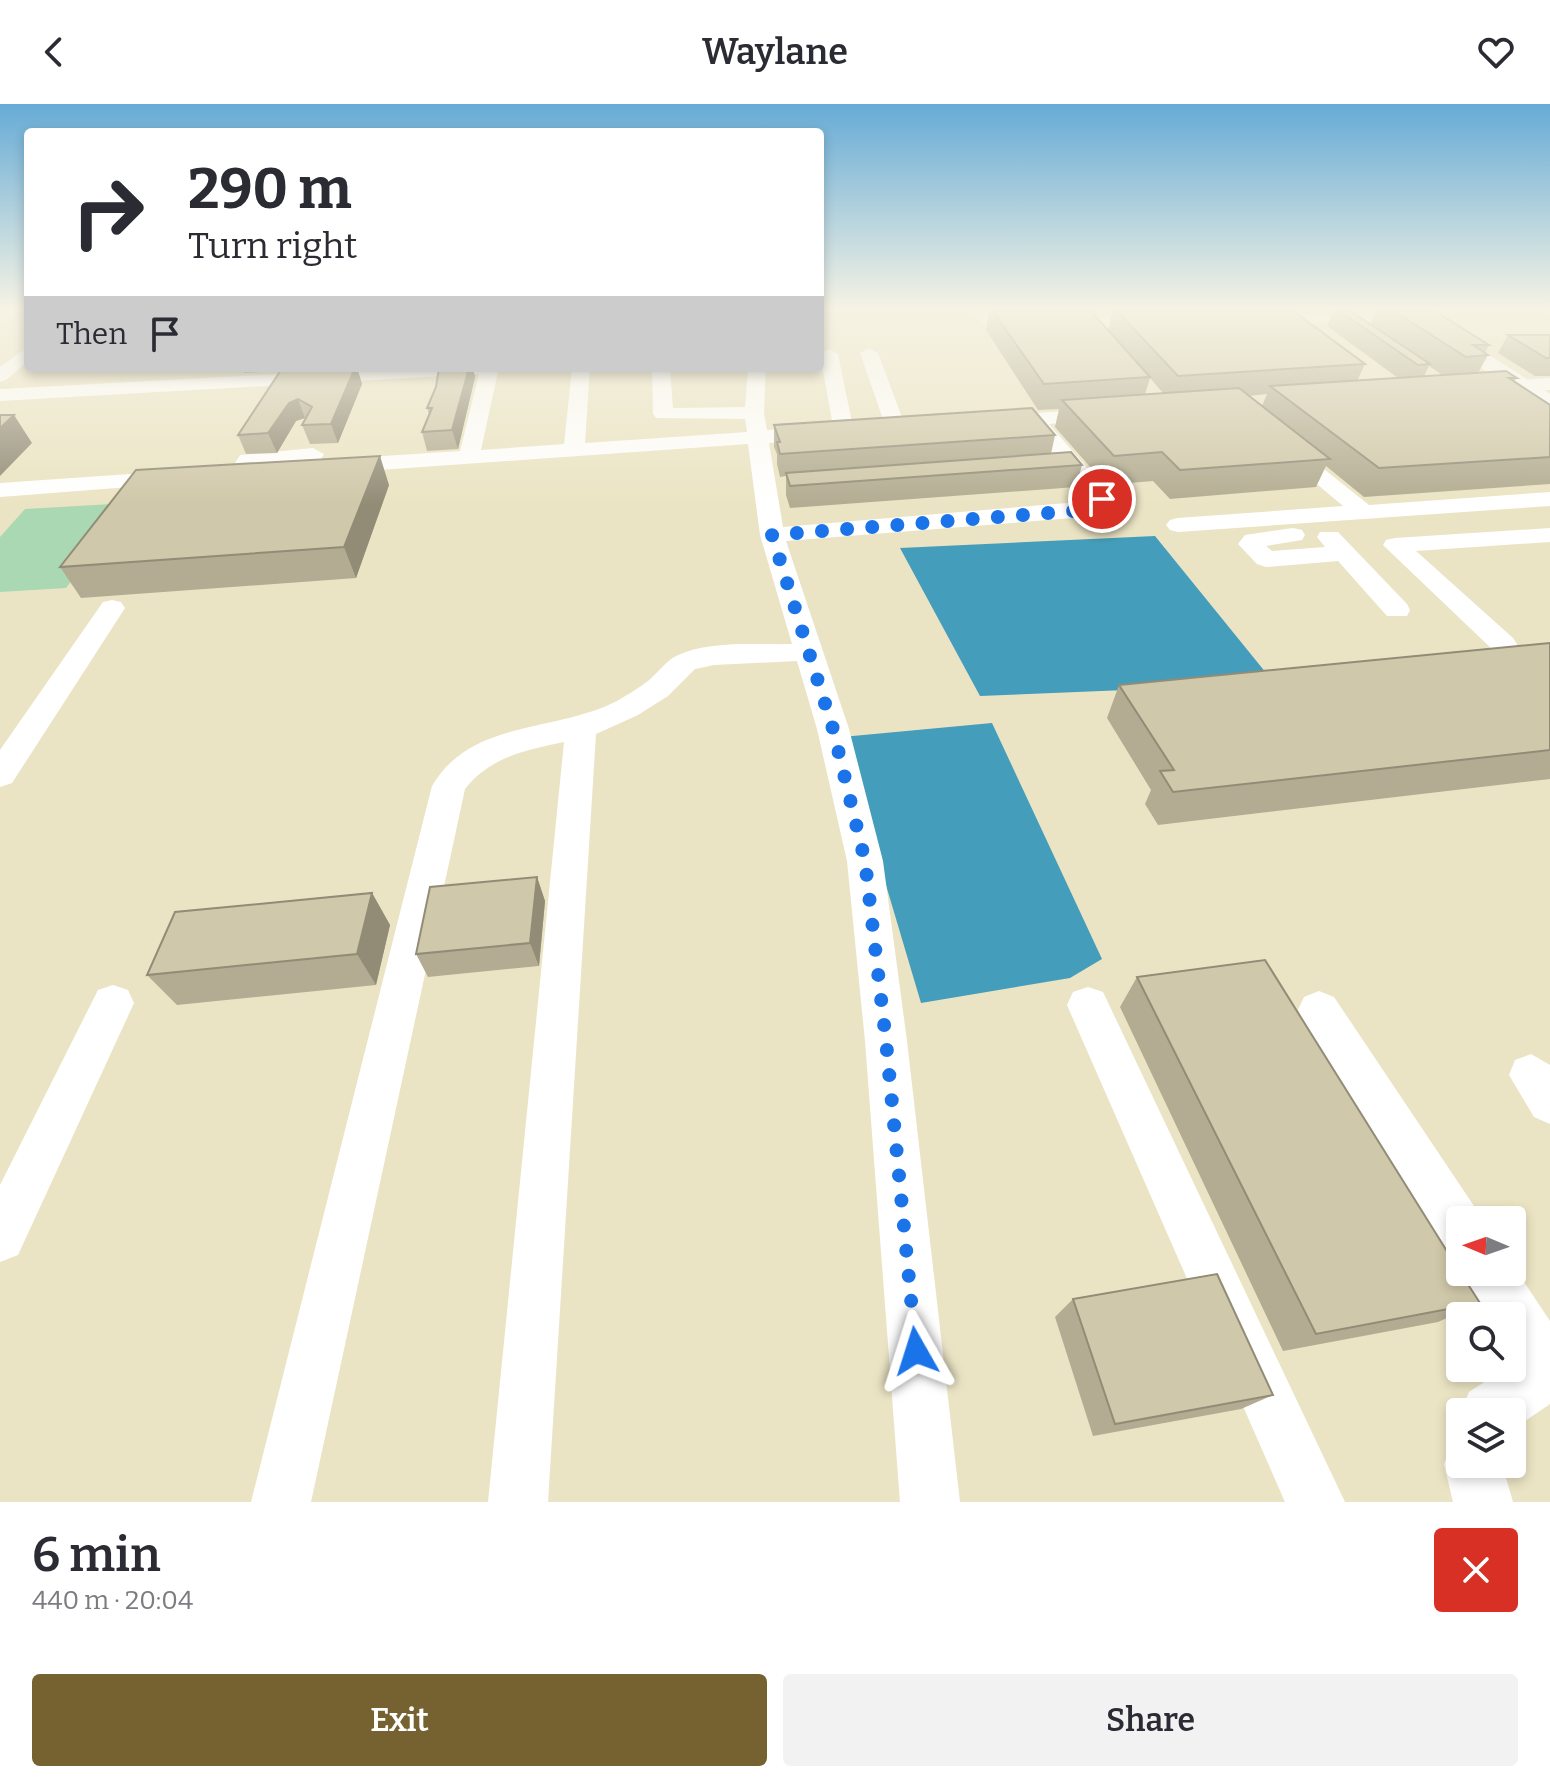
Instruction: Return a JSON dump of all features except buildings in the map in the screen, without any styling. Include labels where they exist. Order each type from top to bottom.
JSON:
[{"type":"main road","points":[[1506,375],[1550,405]]},
{"type":"street","points":[[82,390],[96,375]]},
{"type":"street","points":[[180,384],[187,375]]},
{"type":"street","points":[[0,395],[350,375]]},
{"type":"street","points":[[469,457],[489,375]]},
{"type":"street","points":[[574,450],[580,375]]},
{"type":"street","points":[[661,375],[663,414],[844,432],[904,428],[879,375]]},
{"type":"street","points":[[757,375],[756,425],[772,535],[833,729],[865,861],[887,1054],[930,1502]]},
{"type":"street","points":[[833,375],[844,432]]},
{"type":"street","points":[[1477,389],[1550,384]]},
{"type":"street","points":[[973,423],[1130,412]]},
{"type":"street","points":[[772,535],[1085,510],[1103,505],[1034,419]]},
{"type":"street","points":[[301,449],[248,460],[235,480],[375,464],[574,450],[756,425]]},
{"type":"street","points":[[1269,434],[1364,512]]},
{"type":"street","points":[[318,482],[366,478],[375,464]]},
{"type":"street","points":[[1042,467],[1073,464]]},
{"type":"street","points":[[766,487],[793,485]]},
{"type":"street","points":[[0,513],[11,489],[186,486]]},
{"type":"street","points":[[1345,553],[1266,559],[1250,544],[1254,540],[1364,512],[1550,499]]},
{"type":"street","points":[[1178,525],[1317,523],[1397,610]]},
{"type":"street","points":[[1503,644],[1395,545],[1550,535]]},
{"type":"street","points":[[0,775],[112,608]]},
{"type":"street","points":[[281,1502],[449,786],[468,762],[514,741],[581,728],[637,702],[657,689],[685,663],[714,656],[808,652]]},
{"type":"street","points":[[518,1502],[581,728]]},
{"type":"street","points":[[0,1237],[113,1003]]},
{"type":"street","points":[[1088,1005],[1315,1502]]},
{"type":"street","points":[[1319,1010],[1446,1208]]},
{"type":"street","points":[[1496,1286],[1550,1370],[1509,1398]]},
{"type":"street","points":[[1477,1478],[1483,1502]]},
{"type":"green space","points":[[130,503],[66,588],[0,592],[0,537],[25,509]]},
{"type":"water","points":[[1155,536],[1275,684],[980,696],[900,548]]},
{"type":"water","points":[[992,723],[1102,959],[1070,978],[921,1003],[842,737]]},
{"type":"route","points":[[916,1351],[865,861],[833,729],[772,535],[1096,509],[1103,505],[1102,499]]}]
